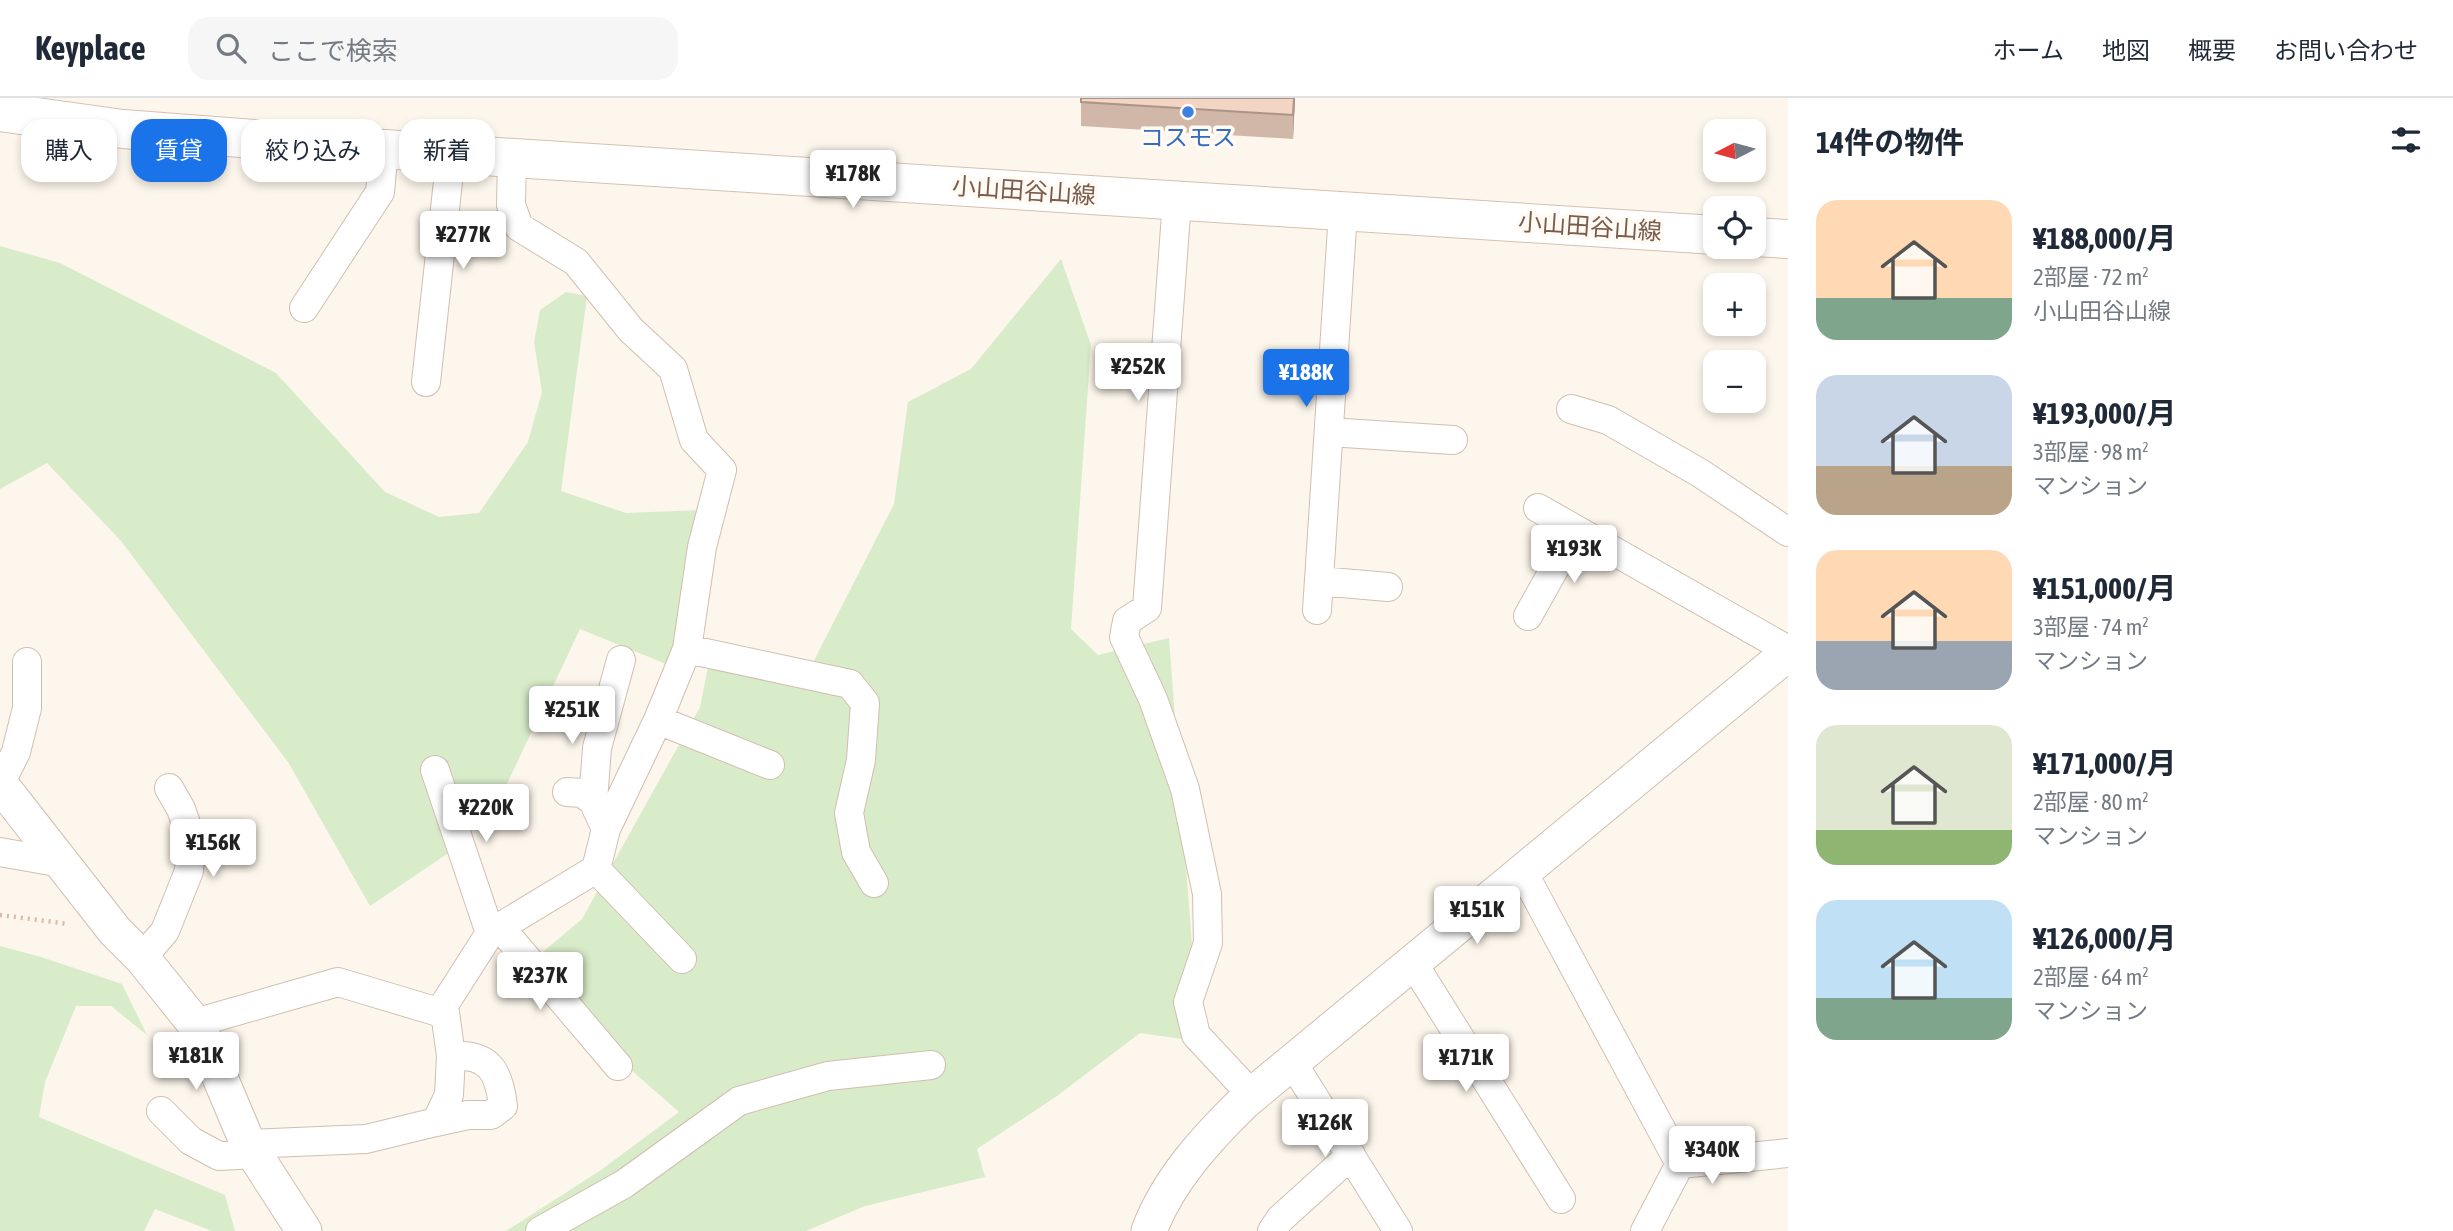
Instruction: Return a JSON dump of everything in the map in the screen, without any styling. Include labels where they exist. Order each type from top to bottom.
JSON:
[{"type":"main road","name":"小山田谷山線","points":[[0,112],[123,130],[241,139]]},
{"type":"main road","name":"小山田谷山線","points":[[495,157],[1703,234]]},
{"type":"main road","points":[[1766,238],[1788,239]]},
{"type":"street","points":[[436,1122],[449,1095],[451,1055],[444,1005],[495,930],[596,869],[606,829],[687,649],[702,547],[722,470],[694,440],[673,369],[631,330],[576,262],[519,227],[511,205],[512,158]]},
{"type":"street","points":[[304,308],[380,192],[381,182]]},
{"type":"street","points":[[426,382],[449,182]]},
{"type":"street","points":[[1177,201],[1147,608],[1127,621],[1124,637],[1153,699],[1185,789],[1207,894],[1208,943],[1188,1002],[1196,1035],[1252,1095]]},
{"type":"street","points":[[1317,610],[1343,212]]},
{"type":"street","points":[[1571,409],[1608,420],[1700,473],[1788,532]]},
{"type":"street","points":[[1329,432],[1453,440]]},
{"type":"street","points":[[1149,1231],[1181,1173],[1210,1136],[1252,1095],[1788,652],[1538,508]]},
{"type":"street","points":[[1528,616],[1576,530]]},
{"type":"street","points":[[1319,581],[1388,587]]},
{"type":"street","points":[[687,649],[850,684],[865,703],[861,760],[849,813],[856,852],[874,883]]},
{"type":"street","points":[[606,829],[580,797],[597,748],[621,660]]},
{"type":"street","points":[[27,662],[27,708],[16,752],[0,784],[116,931],[142,958],[200,1030],[251,1149],[303,1231]]},
{"type":"street","points":[[657,720],[770,765]]},
{"type":"street","points":[[435,770],[495,930],[618,1066]]},
{"type":"street","points":[[142,958],[165,930],[189,871],[191,838],[181,808],[169,788]]},
{"type":"street","points":[[0,852],[62,863]]},
{"type":"street","points":[[596,869],[682,959]]},
{"type":"street","points":[[1523,872],[1679,1164]]},
{"type":"street","points":[[1413,963],[1561,1199]]},
{"type":"street","points":[[195,1023],[338,982],[445,1014]]},
{"type":"street","points":[[161,1111],[191,1141],[219,1156],[251,1149],[366,1139],[468,1115],[491,1115],[503,1106],[500,1083],[484,1061],[470,1054],[451,1055]]},
{"type":"street","points":[[1292,1062],[1398,1231]]},
{"type":"street","points":[[540,1231],[624,1184],[739,1101],[828,1076],[931,1065]]},
{"type":"street","points":[[1679,1164],[1788,1153]]},
{"type":"street","points":[[1272,1231],[1280,1219],[1351,1155]]},
{"type":"street","points":[[1645,1231],[1679,1164]]},
{"type":"path","points":[[0,915],[116,931]]},
{"type":"green space","points":[[0,246],[60,263],[276,373],[385,492],[439,517],[479,513],[528,442],[542,392],[534,342],[540,310],[566,292],[587,296],[561,491],[626,513],[700,510],[676,668],[580,629],[506,786],[447,854],[370,906],[288,762],[121,541],[47,463],[0,489]]},
{"type":"green space","points":[[1061,259],[1091,345],[1071,629],[1098,655],[1169,638],[1196,999],[1182,1039],[1140,1033],[1057,1096],[977,1149],[985,1177],[865,1206],[806,1231],[506,1231],[601,1170],[679,1112],[519,972],[582,919],[700,707],[708,667],[802,684],[894,504],[908,402],[971,369]]},
{"type":"green space","points":[[0,946],[122,984],[147,1035],[111,1006],[76,1006],[45,1082],[39,1117],[225,1195],[235,1231],[212,1231],[155,1209],[144,1231],[0,1231]]},
{"type":"building","points":[[1081,98],[1294,98],[1293,115],[1081,102]]},
{"type":"place","name":"コスモス","points":[[1188,112]]}]
